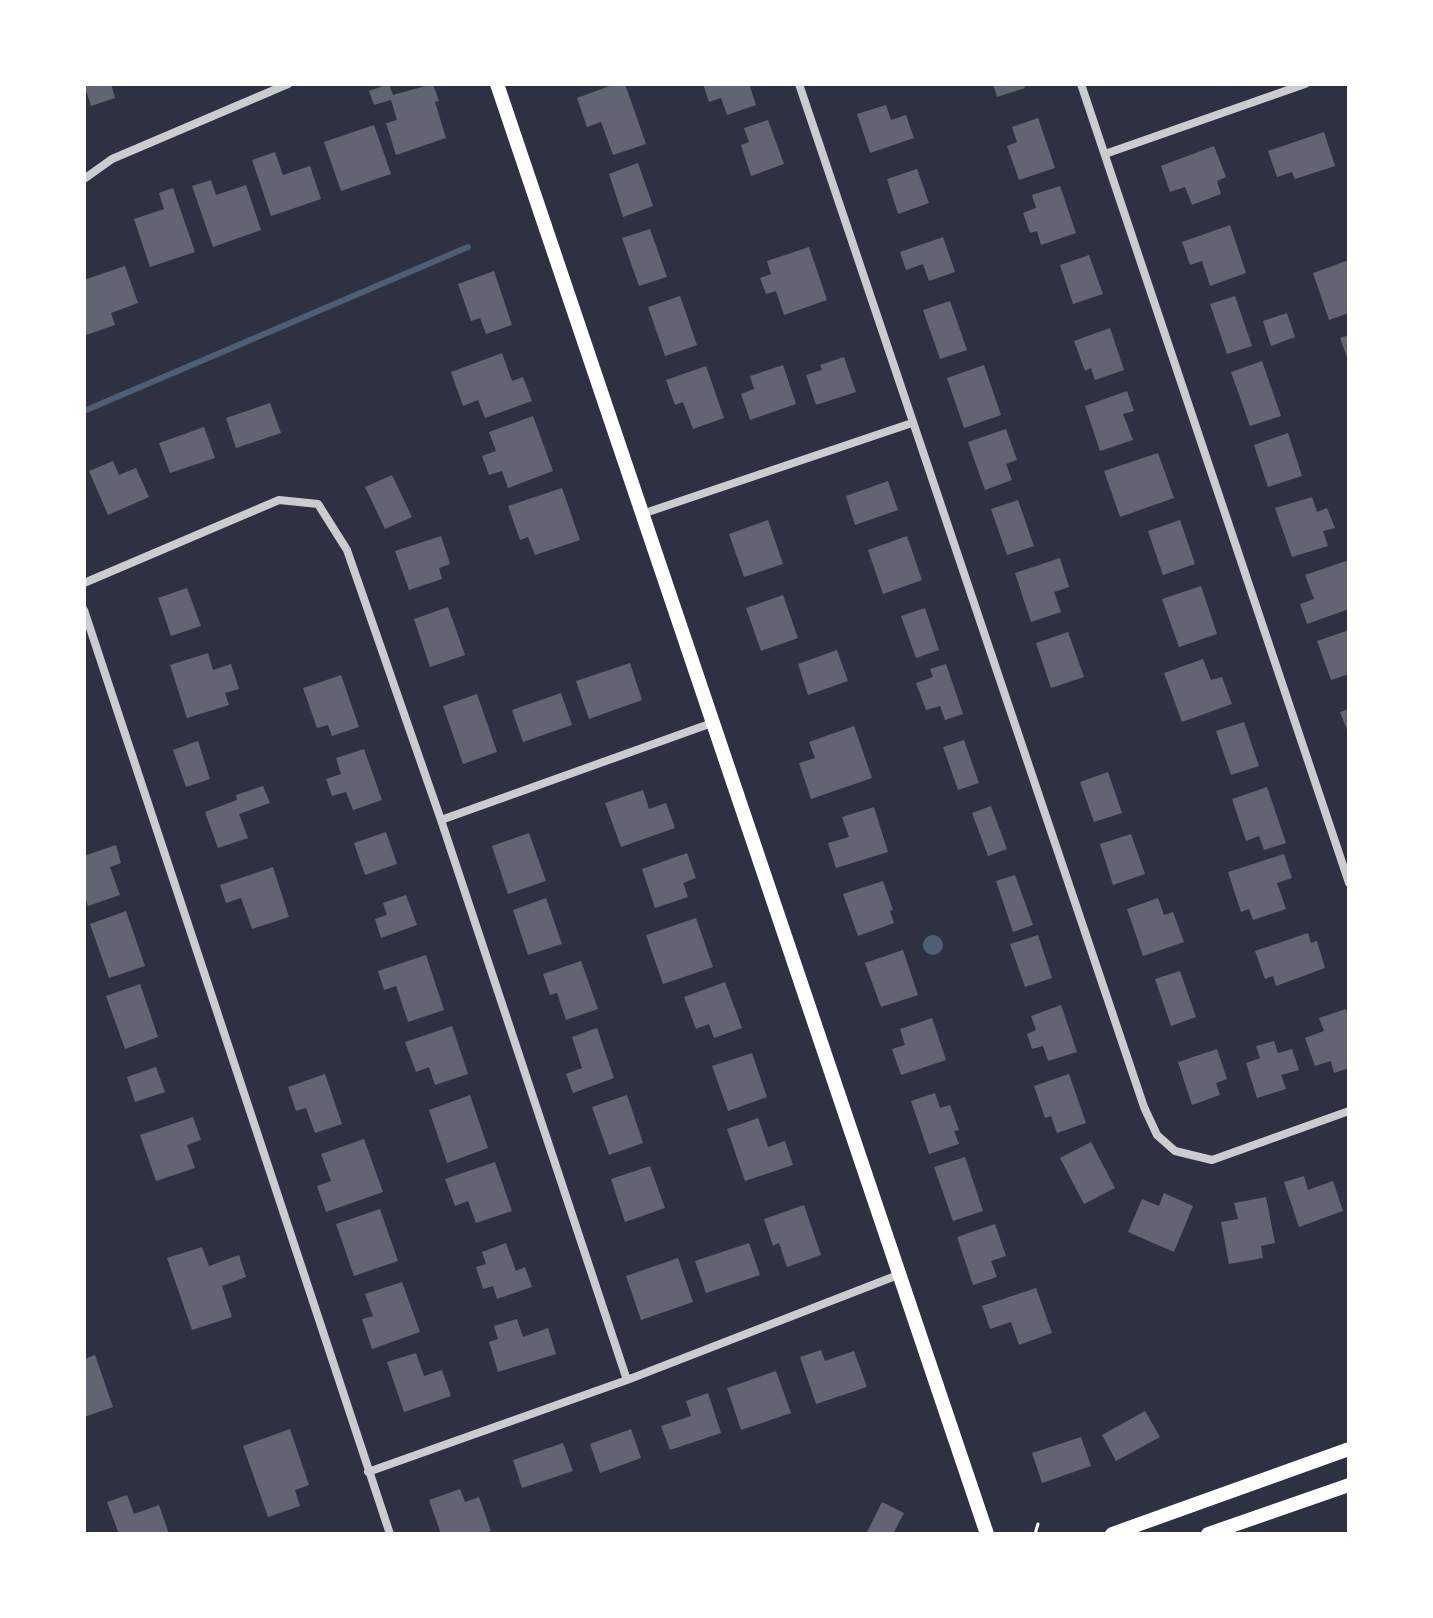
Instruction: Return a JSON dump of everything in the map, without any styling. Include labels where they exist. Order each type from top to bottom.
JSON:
[{"type":"main road","points":[[497,84],[645,513],[712,723],[987,1534]]},
{"type":"main road","points":[[1112,1534],[1349,1449]]},
{"type":"main road","points":[[1208,1534],[1349,1485]]},
{"type":"street","points":[[84,179],[112,159],[288,84]]},
{"type":"street","points":[[799,84],[1144,1107],[1157,1135],[1175,1151],[1212,1160],[1349,1111]]},
{"type":"street","points":[[1081,84],[1349,883]]},
{"type":"street","points":[[1105,154],[1305,84]]},
{"type":"street","points":[[645,513],[912,423]]},
{"type":"street","points":[[84,583],[279,500],[318,504],[347,550],[441,820],[627,1380]]},
{"type":"street","points":[[84,610],[390,1534]]},
{"type":"street","points":[[441,820],[712,723]]},
{"type":"street","points":[[368,1472],[627,1380],[898,1275]]},
{"type":"path","points":[[1035,1534],[1038,1524]]},
{"type":"water","points":[[933,935],[940,938],[943,945],[940,952],[933,955],[926,952],[923,945],[926,938]]},
{"type":"building","points":[[84,84],[111,84],[115,98],[91,106]]},
{"type":"building","points":[[389,84],[393,95],[433,84],[446,138],[396,155],[386,123],[397,120],[391,100],[374,105],[369,91]]},
{"type":"building","points":[[615,84],[625,84],[646,144],[613,155],[601,122],[587,127],[577,98]]},
{"type":"building","points":[[703,84],[749,84],[756,105],[727,115],[721,98],[709,102]]},
{"type":"building","points":[[993,84],[1023,84],[1025,88],[997,97]]},
{"type":"building","points":[[886,105],[891,120],[906,115],[914,138],[870,153],[857,114]]},
{"type":"building","points":[[1038,118],[1055,168],[1019,180],[1007,146],[1017,142],[1012,127]]},
{"type":"building","points":[[768,120],[784,164],[751,176],[741,145],[749,142],[744,128]]},
{"type":"building","points":[[374,125],[391,174],[341,191],[324,142]]},
{"type":"building","points":[[1324,132],[1335,166],[1295,179],[1292,172],[1277,177],[1268,151]]},
{"type":"building","points":[[1214,146],[1226,177],[1217,181],[1221,194],[1192,205],[1185,187],[1170,192],[1161,166]]},
{"type":"building","points":[[275,152],[283,175],[310,166],[321,199],[271,216],[252,160]]},
{"type":"building","points":[[638,163],[653,206],[623,217],[609,174]]},
{"type":"building","points":[[917,169],[929,203],[898,214],[887,179]]},
{"type":"building","points":[[211,180],[216,195],[246,185],[261,230],[213,247],[192,186]]},
{"type":"building","points":[[1060,186],[1076,233],[1041,245],[1037,231],[1030,233],[1023,213],[1036,208],[1032,195]]},
{"type":"building","points":[[173,188],[195,252],[150,267],[134,219],[164,209],[159,193]]},
{"type":"building","points":[[1230,225],[1246,273],[1210,286],[1202,261],[1190,265],[1182,242]]},
{"type":"building","points":[[650,229],[667,277],[639,286],[622,238]]},
{"type":"building","points":[[943,237],[955,272],[929,281],[923,264],[906,270],[900,252]]},
{"type":"building","points":[[809,247],[827,300],[784,315],[776,291],[766,294],[760,278],[771,274],[767,261]]},
{"type":"building","points":[[1089,255],[1103,294],[1073,304],[1060,265]]},
{"type":"building","points":[[1349,260],[1349,313],[1329,320],[1313,273]]},
{"type":"building","points":[[125,266],[138,303],[111,313],[115,325],[86,335],[84,280]]},
{"type":"building","points":[[494,271],[512,325],[486,334],[480,318],[471,321],[458,284]]},
{"type":"building","points":[[680,296],[697,345],[665,356],[648,307]]},
{"type":"building","points":[[1235,296],[1252,346],[1227,354],[1210,304]]},
{"type":"building","points":[[950,301],[967,350],[940,359],[923,310]]},
{"type":"building","points":[[1287,313],[1295,337],[1271,346],[1263,321]]},
{"type":"building","points":[[1110,328],[1124,370],[1095,380],[1091,368],[1085,371],[1074,341]]},
{"type":"building","points":[[1349,335],[1349,363],[1340,338]]},
{"type":"building","points":[[502,353],[512,381],[523,377],[532,401],[485,418],[478,400],[463,406],[451,372]]},
{"type":"building","points":[[844,357],[856,392],[816,405],[806,375],[822,370],[820,365]]},
{"type":"building","points":[[1262,361],[1281,416],[1250,426],[1231,372]]},
{"type":"building","points":[[783,365],[796,404],[750,420],[741,394],[754,389],[750,376]]},
{"type":"building","points":[[984,365],[1001,415],[964,428],[947,378]]},
{"type":"building","points":[[706,366],[724,418],[693,429],[683,402],[675,405],[666,380]]},
{"type":"building","points":[[1127,391],[1134,411],[1123,414],[1133,440],[1100,451],[1085,406]]},
{"type":"building","points":[[270,403],[281,433],[236,448],[226,418]]},
{"type":"building","points":[[533,416],[553,471],[508,488],[502,471],[489,475],[482,456],[496,451],[489,432]]},
{"type":"building","points":[[204,427],[215,458],[170,473],[159,443]]},
{"type":"building","points":[[1006,429],[1017,460],[1006,464],[1012,480],[985,490],[968,442]]},
{"type":"building","points":[[1288,433],[1302,476],[1268,487],[1254,445]]},
{"type":"building","points":[[1158,453],[1174,498],[1120,517],[1104,471]]},
{"type":"building","points":[[113,461],[119,475],[136,468],[149,497],[108,515],[89,471]]},
{"type":"building","points":[[392,475],[412,517],[385,529],[365,487]]},
{"type":"building","points":[[888,481],[898,510],[855,525],[846,496]]},
{"type":"building","points":[[562,488],[580,540],[535,555],[528,537],[520,540],[508,506]]},
{"type":"building","points":[[1312,497],[1317,512],[1327,508],[1335,528],[1323,531],[1328,546],[1292,557],[1275,508]]},
{"type":"building","points":[[1018,500],[1034,546],[1007,555],[991,509]]},
{"type":"building","points":[[768,520],[783,564],[744,577],[729,534]]},
{"type":"building","points":[[1180,520],[1195,564],[1163,575],[1148,531]]},
{"type":"building","points":[[441,536],[450,564],[439,568],[442,579],[409,590],[395,551]]},
{"type":"building","points":[[907,536],[922,580],[883,594],[868,550]]},
{"type":"building","points":[[1060,558],[1069,587],[1054,592],[1061,612],[1031,622],[1015,573]]},
{"type":"building","points":[[1349,560],[1349,609],[1307,624],[1300,604],[1314,599],[1305,575]]},
{"type":"building","points":[[1201,586],[1217,634],[1179,647],[1162,599]]},
{"type":"building","points":[[187,588],[201,626],[171,636],[158,598]]},
{"type":"building","points":[[783,595],[798,638],[761,651],[746,608]]},
{"type":"building","points":[[448,607],[465,655],[430,667],[414,619]]},
{"type":"building","points":[[925,608],[939,650],[916,658],[901,616]]},
{"type":"building","points":[[1349,630],[1349,674],[1331,680],[1317,641]]},
{"type":"building","points":[[1068,632],[1084,677],[1051,688],[1036,643]]},
{"type":"building","points":[[837,650],[848,681],[808,695],[798,664]]},
{"type":"building","points":[[208,653],[213,670],[231,664],[239,689],[225,693],[229,705],[187,718],[170,665]]},
{"type":"building","points":[[1203,659],[1211,680],[1222,677],[1232,704],[1182,722],[1164,673]]},
{"type":"building","points":[[630,663],[642,700],[589,719],[576,681]]},
{"type":"building","points":[[946,664],[963,714],[945,720],[940,706],[926,710],[916,683],[933,677],[930,669]]},
{"type":"building","points":[[341,675],[359,727],[332,736],[328,725],[317,728],[303,688]]},
{"type":"building","points":[[561,693],[572,725],[523,742],[512,710]]},
{"type":"building","points":[[477,694],[497,752],[463,764],[443,706]]},
{"type":"building","points":[[1349,709],[1349,735],[1340,712]]},
{"type":"building","points":[[1244,722],[1259,766],[1231,775],[1216,731]]},
{"type":"building","points":[[854,726],[872,778],[811,799],[799,763],[815,758],[809,742]]},
{"type":"building","points":[[964,740],[979,783],[958,790],[943,747]]},
{"type":"building","points":[[198,741],[210,779],[186,787],[173,750]]},
{"type":"building","points":[[364,749],[382,800],[353,810],[346,792],[332,796],[326,779],[341,774],[336,758]]},
{"type":"building","points":[[1108,772],[1122,813],[1094,822],[1080,782]]},
{"type":"building","points":[[263,786],[270,803],[239,814],[248,838],[218,848],[205,812],[237,800],[236,795]]},
{"type":"building","points":[[1267,787],[1286,843],[1264,850],[1259,836],[1246,841],[1232,799]]},
{"type":"building","points":[[643,790],[649,809],[666,803],[675,828],[621,847],[605,803]]},
{"type":"building","points":[[991,806],[1007,849],[988,856],[972,813]]},
{"type":"building","points":[[874,807],[888,852],[836,868],[828,843],[849,837],[842,817]]},
{"type":"building","points":[[386,832],[397,864],[365,875],[354,843]]},
{"type":"building","points":[[529,833],[546,881],[508,894],[492,846]]},
{"type":"building","points":[[1131,834],[1145,874],[1113,885],[1100,844]]},
{"type":"building","points":[[116,845],[121,863],[110,867],[120,895],[88,906],[84,895],[84,856]]},
{"type":"building","points":[[687,853],[696,878],[683,883],[688,897],[655,908],[642,869]]},
{"type":"building","points":[[1284,854],[1292,878],[1277,883],[1286,909],[1253,920],[1249,909],[1241,912],[1228,872]]},
{"type":"building","points":[[273,867],[289,917],[252,929],[241,898],[226,903],[220,885]]},
{"type":"building","points":[[1015,875],[1033,925],[1013,932],[996,881]]},
{"type":"building","points":[[883,881],[894,923],[858,936],[843,894]]},
{"type":"building","points":[[406,895],[417,925],[381,938],[375,919],[387,915],[383,903]]},
{"type":"building","points":[[546,898],[562,944],[528,955],[513,910]]},
{"type":"building","points":[[1158,898],[1164,915],[1173,912],[1184,942],[1143,956],[1127,909]]},
{"type":"building","points":[[126,911],[145,966],[109,978],[90,924]]},
{"type":"building","points":[[696,918],[713,967],[663,984],[646,935]]},
{"type":"building","points":[[1308,933],[1311,943],[1317,941],[1325,968],[1276,986],[1273,976],[1265,979],[1255,951]]},
{"type":"building","points":[[1038,935],[1052,978],[1025,987],[1010,944]]},
{"type":"building","points":[[903,950],[918,995],[881,1007],[865,963]]},
{"type":"building","points":[[426,955],[444,1010],[408,1022],[396,986],[384,990],[378,971]]},
{"type":"building","points":[[581,961],[598,1009],[566,1020],[557,993],[550,995],[543,974]]},
{"type":"building","points":[[1180,971],[1196,1017],[1171,1026],[1155,979]]},
{"type":"building","points":[[725,982],[742,1028],[714,1038],[709,1024],[696,1029],[684,997]]},
{"type":"building","points":[[140,984],[158,1037],[125,1049],[106,996]]},
{"type":"building","points":[[1061,1005],[1077,1052],[1048,1061],[1043,1046],[1032,1049],[1027,1034],[1036,1030],[1031,1016]]},
{"type":"building","points":[[1346,1009],[1349,1018],[1349,1068],[1334,1073],[1331,1061],[1315,1066],[1305,1038],[1324,1031],[1319,1018]]},
{"type":"building","points":[[932,1018],[946,1060],[901,1075],[892,1049],[905,1045],[900,1029]]},
{"type":"building","points":[[452,1026],[468,1074],[435,1085],[429,1067],[416,1072],[405,1042]]},
{"type":"building","points":[[597,1028],[614,1078],[573,1093],[566,1074],[582,1068],[572,1037]]},
{"type":"building","points":[[1274,1041],[1278,1053],[1292,1049],[1299,1070],[1281,1075],[1286,1089],[1257,1098],[1246,1063],[1260,1058],[1256,1046]]},
{"type":"building","points":[[1217,1049],[1227,1079],[1216,1083],[1220,1095],[1192,1105],[1178,1062]]},
{"type":"building","points":[[752,1053],[767,1097],[728,1111],[712,1066]]},
{"type":"building","points":[[156,1067],[165,1092],[135,1102],[127,1077]]},
{"type":"building","points":[[325,1074],[342,1124],[315,1133],[306,1108],[296,1111],[288,1087]]},
{"type":"building","points":[[1069,1074],[1086,1123],[1057,1133],[1051,1116],[1045,1118],[1034,1086]]},
{"type":"building","points":[[935,1093],[940,1108],[950,1105],[959,1130],[954,1131],[959,1144],[929,1154],[911,1101]]},
{"type":"building","points":[[470,1095],[488,1148],[447,1163],[429,1110]]},
{"type":"building","points":[[627,1095],[643,1143],[609,1155],[592,1107]]},
{"type":"building","points":[[193,1117],[201,1140],[187,1145],[195,1168],[156,1181],[140,1135]]},
{"type":"building","points":[[758,1118],[768,1147],[785,1141],[793,1165],[745,1181],[727,1129]]},
{"type":"building","points":[[364,1139],[383,1192],[326,1212],[317,1186],[331,1181],[321,1154]]},
{"type":"building","points":[[1091,1142],[1115,1188],[1084,1204],[1060,1158]]},
{"type":"building","points":[[965,1157],[983,1211],[953,1221],[934,1167]]},
{"type":"building","points":[[495,1162],[512,1211],[476,1223],[468,1201],[455,1206],[445,1179]]},
{"type":"building","points":[[650,1166],[665,1208],[625,1222],[611,1179]]},
{"type":"building","points":[[1304,1176],[1308,1190],[1333,1181],[1343,1211],[1299,1227],[1284,1182]]},
{"type":"building","points":[[1164,1193],[1193,1206],[1174,1252],[1128,1232],[1142,1199],[1159,1206]]},
{"type":"building","points":[[1266,1197],[1275,1243],[1261,1246],[1263,1258],[1229,1264],[1221,1222],[1238,1219],[1234,1203]]},
{"type":"building","points":[[804,1205],[821,1255],[787,1267],[779,1243],[773,1246],[764,1219]]},
{"type":"building","points":[[380,1209],[398,1261],[354,1276],[336,1224]]},
{"type":"building","points":[[995,1224],[1006,1256],[991,1261],[997,1277],[973,1285],[957,1237]]},
{"type":"building","points":[[506,1243],[516,1271],[525,1267],[532,1287],[497,1299],[493,1286],[483,1289],[476,1267],[486,1264],[482,1252]]},
{"type":"building","points":[[749,1243],[760,1275],[706,1293],[695,1261]]},
{"type":"building","points":[[202,1247],[209,1266],[239,1255],[246,1277],[222,1286],[232,1317],[192,1330],[167,1258]]},
{"type":"building","points":[[678,1258],[693,1302],[641,1320],[626,1276]]},
{"type":"building","points":[[402,1282],[420,1332],[372,1349],[362,1319],[373,1316],[365,1294]]},
{"type":"building","points":[[1036,1288],[1052,1333],[1019,1345],[1011,1322],[990,1329],[982,1306]]},
{"type":"building","points":[[517,1319],[523,1337],[548,1328],[556,1354],[498,1372],[489,1342],[498,1339],[494,1326]]},
{"type":"building","points":[[821,1350],[825,1361],[854,1351],[867,1387],[816,1404],[800,1357]]},
{"type":"building","points":[[416,1353],[424,1376],[442,1370],[451,1396],[404,1412],[387,1362]]},
{"type":"building","points":[[95,1355],[113,1407],[84,1417],[84,1359]]},
{"type":"building","points":[[776,1371],[791,1413],[741,1430],[727,1388]]},
{"type":"building","points":[[708,1393],[721,1433],[670,1450],[661,1426],[691,1416],[686,1401]]},
{"type":"building","points":[[1145,1411],[1160,1437],[1116,1461],[1102,1435]]},
{"type":"building","points":[[290,1429],[309,1485],[295,1490],[300,1506],[268,1517],[243,1446]]},
{"type":"building","points":[[631,1429],[641,1458],[600,1473],[590,1444]]},
{"type":"building","points":[[1081,1437],[1091,1466],[1042,1483],[1032,1453]]},
{"type":"building","points":[[563,1443],[573,1471],[522,1488],[513,1460]]},
{"type":"building","points":[[460,1489],[465,1502],[479,1497],[491,1531],[482,1534],[441,1534],[429,1500]]},
{"type":"building","points":[[127,1495],[134,1514],[159,1505],[169,1534],[119,1534],[107,1502]]},
{"type":"building","points":[[882,1502],[904,1513],[893,1534],[866,1534]]},
{"type":"waterway","points":[[84,411],[468,247]]}]
